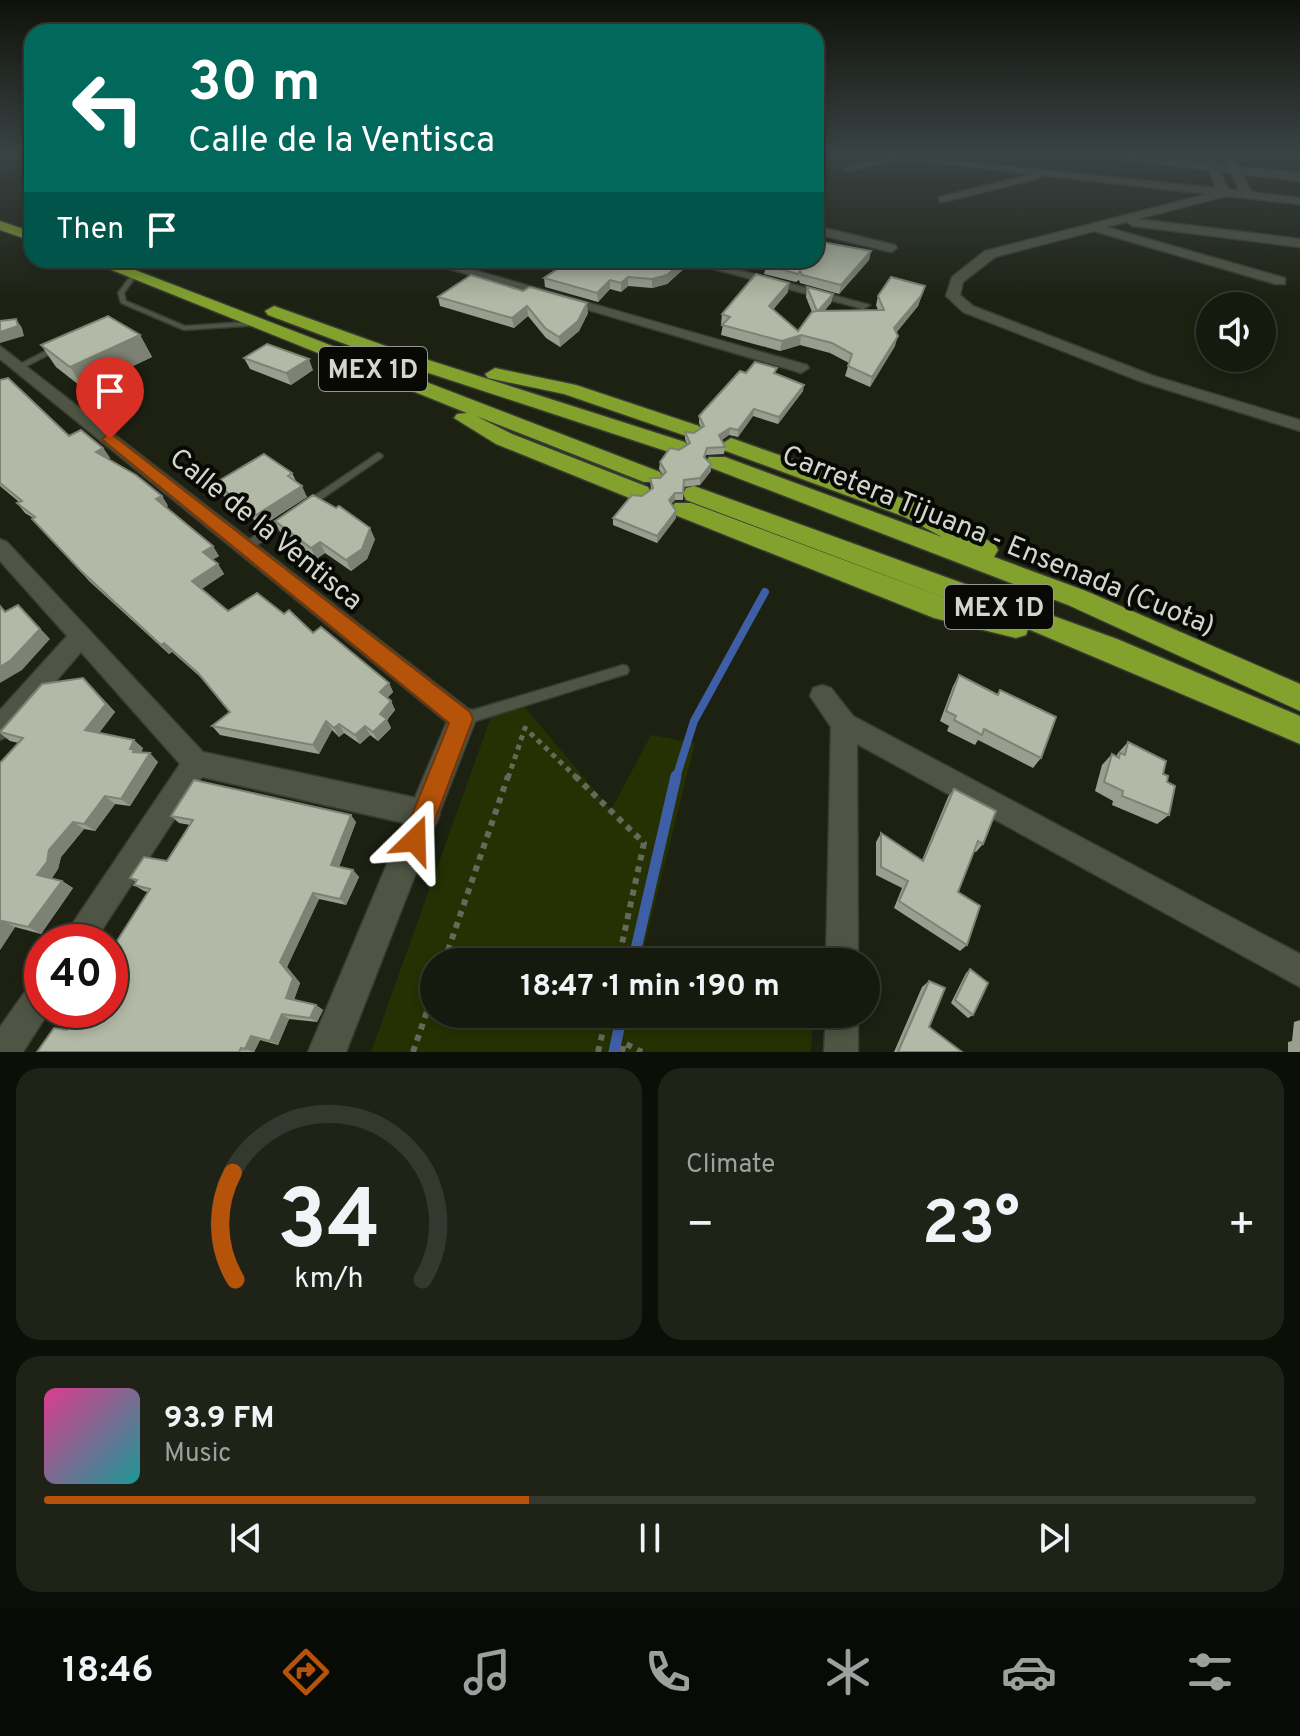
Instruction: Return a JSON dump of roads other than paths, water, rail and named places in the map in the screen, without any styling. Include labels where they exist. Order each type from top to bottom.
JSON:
[{"type":"highway","points":[[0,212],[24,220]]},
{"type":"highway","points":[[0,225],[24,234]]},
{"type":"highway","name":"MEX 1D","points":[[136,268],[363,365],[504,439],[646,485]]},
{"type":"highway","name":"MEX 1D","points":[[137,268],[677,447]]},
{"type":"highway","points":[[387,353],[569,389],[692,431]]},
{"type":"highway","name":"Carretera Tijuana - Ensenada (Cuota)","points":[[724,454],[1077,598],[1300,698]]},
{"type":"highway","name":"MEX 1D","points":[[688,501],[1107,647],[1300,730]]},
{"type":"street","points":[[1185,204],[990,254],[957,280],[953,296],[968,309],[1148,379],[1300,426]]},
{"type":"street","points":[[1125,221],[1300,243]]},
{"type":"street","points":[[1096,228],[1280,281]]},
{"type":"street","points":[[824,232],[891,248]]},
{"type":"street","points":[[453,268],[801,368]]},
{"type":"street","points":[[717,268],[863,305]]},
{"type":"street","name":"Calle de la Ventisca","points":[[8,361],[462,719]]},
{"type":"street","points":[[0,547],[196,763],[426,814]]},
{"type":"street","points":[[0,728],[81,636]]},
{"type":"street","points":[[822,696],[844,724],[1300,971]]},
{"type":"street","points":[[327,1052],[462,719]]},
{"type":"street","points":[[842,948],[844,724]]},
{"type":"street","points":[[88,924],[196,763]]},
{"type":"street","points":[[3,1052],[24,1021]]},
{"type":"street","points":[[841,1052],[842,1028]]},
{"type":"lane","points":[[134,268],[121,293],[123,302],[184,328],[261,323]]},
{"type":"lane","points":[[8,361],[72,342]]},
{"type":"lane","points":[[246,547],[378,456]]},
{"type":"lane","points":[[462,719],[623,670]]},
{"type":"waterway","points":[[676,778],[694,721],[765,592]]},
{"type":"waterway","points":[[636,948],[676,776]]},
{"type":"waterway","points":[[614,1052],[619,1028]]}]
